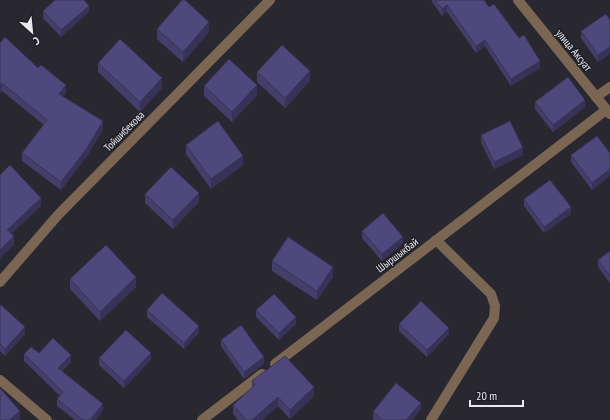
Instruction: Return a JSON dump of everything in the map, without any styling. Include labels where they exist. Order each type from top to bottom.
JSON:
[{"type":"street","name":"Тойшибекова","points":[[0,282],[58,215],[270,0]]},
{"type":"street","name":"улица Аксуат","points":[[518,0],[608,112]]},
{"type":"street","points":[[596,98],[610,87]]},
{"type":"street","name":"Шыршыкбай","points":[[202,420],[436,240],[608,112]]},
{"type":"street","points":[[431,420],[494,318],[495,306],[491,294],[436,240]]},
{"type":"street","points":[[0,380],[47,420]]},
{"type":"building","points":[[55,0],[84,0],[89,6],[61,30],[43,11]]},
{"type":"building","points":[[182,0],[185,0],[209,22],[183,52],[157,29]]},
{"type":"building","points":[[435,0],[484,0],[489,7],[494,4],[519,38],[524,35],[540,61],[511,79],[485,40],[476,46],[447,5],[442,9]]},
{"type":"building","points":[[606,14],[610,20],[610,47],[598,55],[581,31]]},
{"type":"building","points":[[5,37],[38,68],[41,65],[66,85],[59,94],[103,121],[87,148],[61,182],[22,153],[47,120],[2,83],[0,85],[0,43]]},
{"type":"building","points":[[120,39],[162,78],[140,102],[98,63]]},
{"type":"building","points":[[282,45],[310,71],[285,98],[257,72]]},
{"type":"building","points":[[229,59],[257,85],[232,112],[204,86]]},
{"type":"building","points":[[568,77],[585,100],[553,125],[535,102]]},
{"type":"building","points":[[218,121],[243,156],[211,179],[186,145]]},
{"type":"building","points":[[510,121],[523,148],[494,162],[481,135]]},
{"type":"building","points":[[597,136],[610,153],[610,169],[592,183],[571,155]]},
{"type":"building","points":[[10,165],[41,198],[7,230],[14,236],[0,250],[0,175]]},
{"type":"building","points":[[171,167],[199,193],[173,220],[145,194]]},
{"type":"building","points":[[550,180],[571,207],[544,227],[524,199]]},
{"type":"building","points":[[383,213],[403,237],[382,254],[362,231]]},
{"type":"building","points":[[288,237],[333,267],[317,291],[272,261]]},
{"type":"building","points":[[106,245],[136,277],[100,312],[70,279]]},
{"type":"building","points":[[610,251],[610,276],[598,260]]},
{"type":"building","points":[[162,293],[199,326],[184,343],[147,310]]},
{"type":"building","points":[[274,294],[296,317],[279,333],[256,310]]},
{"type":"building","points":[[421,301],[449,328],[427,350],[399,324]]},
{"type":"building","points":[[1,305],[25,327],[5,349],[0,344]]},
{"type":"building","points":[[241,325],[264,357],[244,372],[221,340]]},
{"type":"building","points":[[126,330],[151,353],[124,381],[99,358]]},
{"type":"building","points":[[53,338],[71,355],[58,368],[103,404],[90,420],[83,420],[57,399],[63,392],[24,354],[31,347],[39,353]]},
{"type":"building","points":[[285,356],[314,387],[290,410],[278,397],[252,420],[246,420],[233,405],[255,385],[252,381]]},
{"type":"building","points":[[396,383],[421,403],[406,420],[382,420],[373,412]]},
{"type":"building","points":[[0,388],[20,411],[10,420],[0,420]]}]
